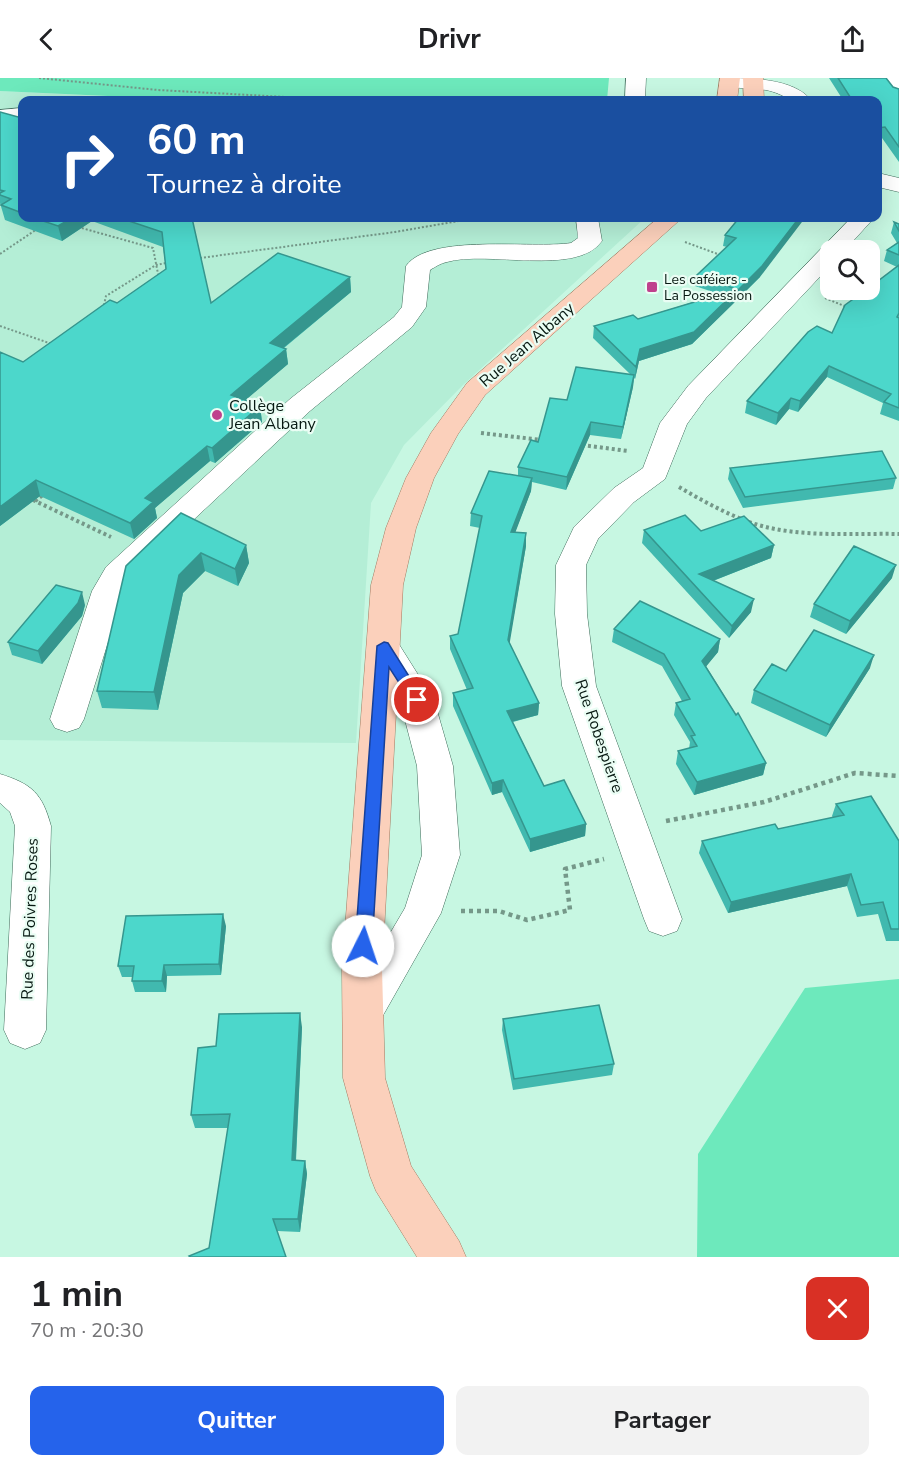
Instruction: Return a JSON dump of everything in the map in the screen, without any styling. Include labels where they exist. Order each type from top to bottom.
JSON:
[{"type":"main road","name":"Rue Jean Albany","points":[[443,1257],[393,1176],[364,1078],[362,969],[387,585],[400,528],[420,478],[448,429],[476,389],[671,225]]},
{"type":"street","points":[[635,96],[636,78]]},
{"type":"street","points":[[889,78],[899,92]]},
{"type":"street","points":[[729,87],[777,86],[796,96]]},
{"type":"street","points":[[0,116],[18,114]]},
{"type":"street","points":[[67,719],[108,591],[117,574],[300,405],[403,322],[414,307],[418,266],[442,255],[489,252],[560,252],[578,249],[590,240],[588,222]]},
{"type":"street","points":[[842,240],[859,222]]},
{"type":"street","points":[[659,464],[674,423],[697,392],[820,263]]},
{"type":"street","name":"Rue Robespierre","points":[[659,464],[585,534],[571,565],[571,614],[579,686],[663,919]]},
{"type":"street","points":[[363,1013],[422,913],[441,855],[435,766],[417,700],[384,646]]},
{"type":"street","name":"Rue des Poivres Roses","points":[[0,788],[11,791],[27,806],[33,826],[25,1030]]},
{"type":"path","points":[[39,78],[158,90],[267,96]]},
{"type":"path","points":[[200,258],[451,222]]},
{"type":"path","points":[[0,254],[43,225]]},
{"type":"path","points":[[73,225],[153,248],[160,287]]},
{"type":"path","points":[[671,225],[725,257]]},
{"type":"path","points":[[95,314],[103,308],[106,296],[156,265],[166,263]]},
{"type":"path","points":[[797,287],[855,310]]},
{"type":"path","points":[[0,326],[52,344]]},
{"type":"path","points":[[42,351],[61,338]]},
{"type":"path","points":[[448,429],[543,441]]},
{"type":"path","points":[[579,445],[659,464],[701,500],[756,524],[788,530],[899,534]]},
{"type":"path","points":[[35,501],[44,494]]},
{"type":"path","points":[[27,497],[140,551]]},
{"type":"shaded area","name":"Collège Jean Albany","points":[[0,91],[101,96],[18,96],[18,222],[641,222],[463,385],[404,445],[371,503],[356,743],[0,740]]},
{"type":"green space","points":[[0,78],[609,78],[607,96],[108,96],[0,91]]},
{"type":"green space","points":[[899,979],[899,1257],[697,1257],[698,1154],[805,988]]},
{"type":"building","points":[[838,78],[886,78],[893,87],[899,89],[899,147],[885,127],[882,127],[882,96],[849,96]]},
{"type":"building","points":[[0,112],[18,117],[18,211],[1,205],[11,199],[0,195],[4,191],[0,190]]},
{"type":"building","points":[[46,222],[65,222],[58,226]]},
{"type":"building","points":[[132,222],[193,222],[211,303],[278,253],[350,277],[270,343],[286,349],[231,395],[260,406],[212,448],[207,446],[145,498],[153,502],[130,523],[36,480],[0,507],[0,352],[23,362],[110,300],[117,303],[166,269],[162,232]]},
{"type":"building","points":[[736,222],[796,222],[762,266],[738,290],[697,275],[736,238],[725,235]]},
{"type":"building","points":[[899,242],[899,255],[887,250]]},
{"type":"building","points":[[899,265],[899,313],[897,317],[899,318],[899,408],[884,402],[891,394],[829,366],[800,401],[791,398],[778,413],[747,401],[808,332],[817,326],[832,333],[845,305],[852,300],[880,300],[880,279]]},
{"type":"building","points":[[738,289],[694,332],[640,349],[636,367],[594,326],[633,315],[638,319]]},
{"type":"building","points":[[576,367],[634,375],[623,427],[591,422],[567,477],[518,467],[531,440],[538,442],[550,398],[567,400]]},
{"type":"building","points":[[882,451],[896,478],[745,497],[730,468]]},
{"type":"building","points":[[489,471],[532,478],[511,532],[526,533],[508,640],[539,703],[507,711],[544,786],[564,780],[586,824],[530,839],[503,780],[492,783],[453,693],[473,688],[450,636],[458,634],[482,516],[471,513]]},
{"type":"building","points":[[181,513],[246,545],[235,569],[201,553],[179,575],[154,692],[97,691],[126,566]]},
{"type":"building","points":[[685,515],[701,531],[744,516],[774,545],[699,574],[754,599],[732,626],[644,530]]},
{"type":"building","points":[[854,546],[896,565],[850,621],[814,604]]},
{"type":"building","points":[[56,585],[82,592],[78,603],[38,651],[8,642]]},
{"type":"building","points":[[640,601],[720,639],[702,661],[736,715],[738,713],[766,763],[697,782],[678,751],[697,746],[691,736],[695,735],[676,703],[690,699],[664,654],[614,629]]},
{"type":"building","points":[[814,630],[874,655],[830,725],[754,690],[772,664],[786,671]]},
{"type":"building","points":[[871,796],[899,841],[899,929],[891,929],[883,902],[861,905],[851,874],[731,902],[702,841],[775,824],[778,829],[844,815],[836,804]]},
{"type":"building","points":[[223,914],[219,964],[164,965],[162,981],[132,981],[134,966],[118,966],[126,916]]},
{"type":"building","points":[[599,1005],[614,1064],[514,1079],[503,1019]]},
{"type":"building","points":[[300,1013],[292,1160],[305,1161],[298,1219],[273,1219],[286,1257],[190,1257],[209,1248],[230,1114],[191,1115],[198,1048],[216,1046],[219,1014]]},
{"type":"place","name":"Les caféiers - La Possession","points":[[652,287]]},
{"type":"place","name":"Collège Jean Albany","points":[[217,415]]},
{"type":"route","points":[[363,946],[384,646],[417,700]]}]
